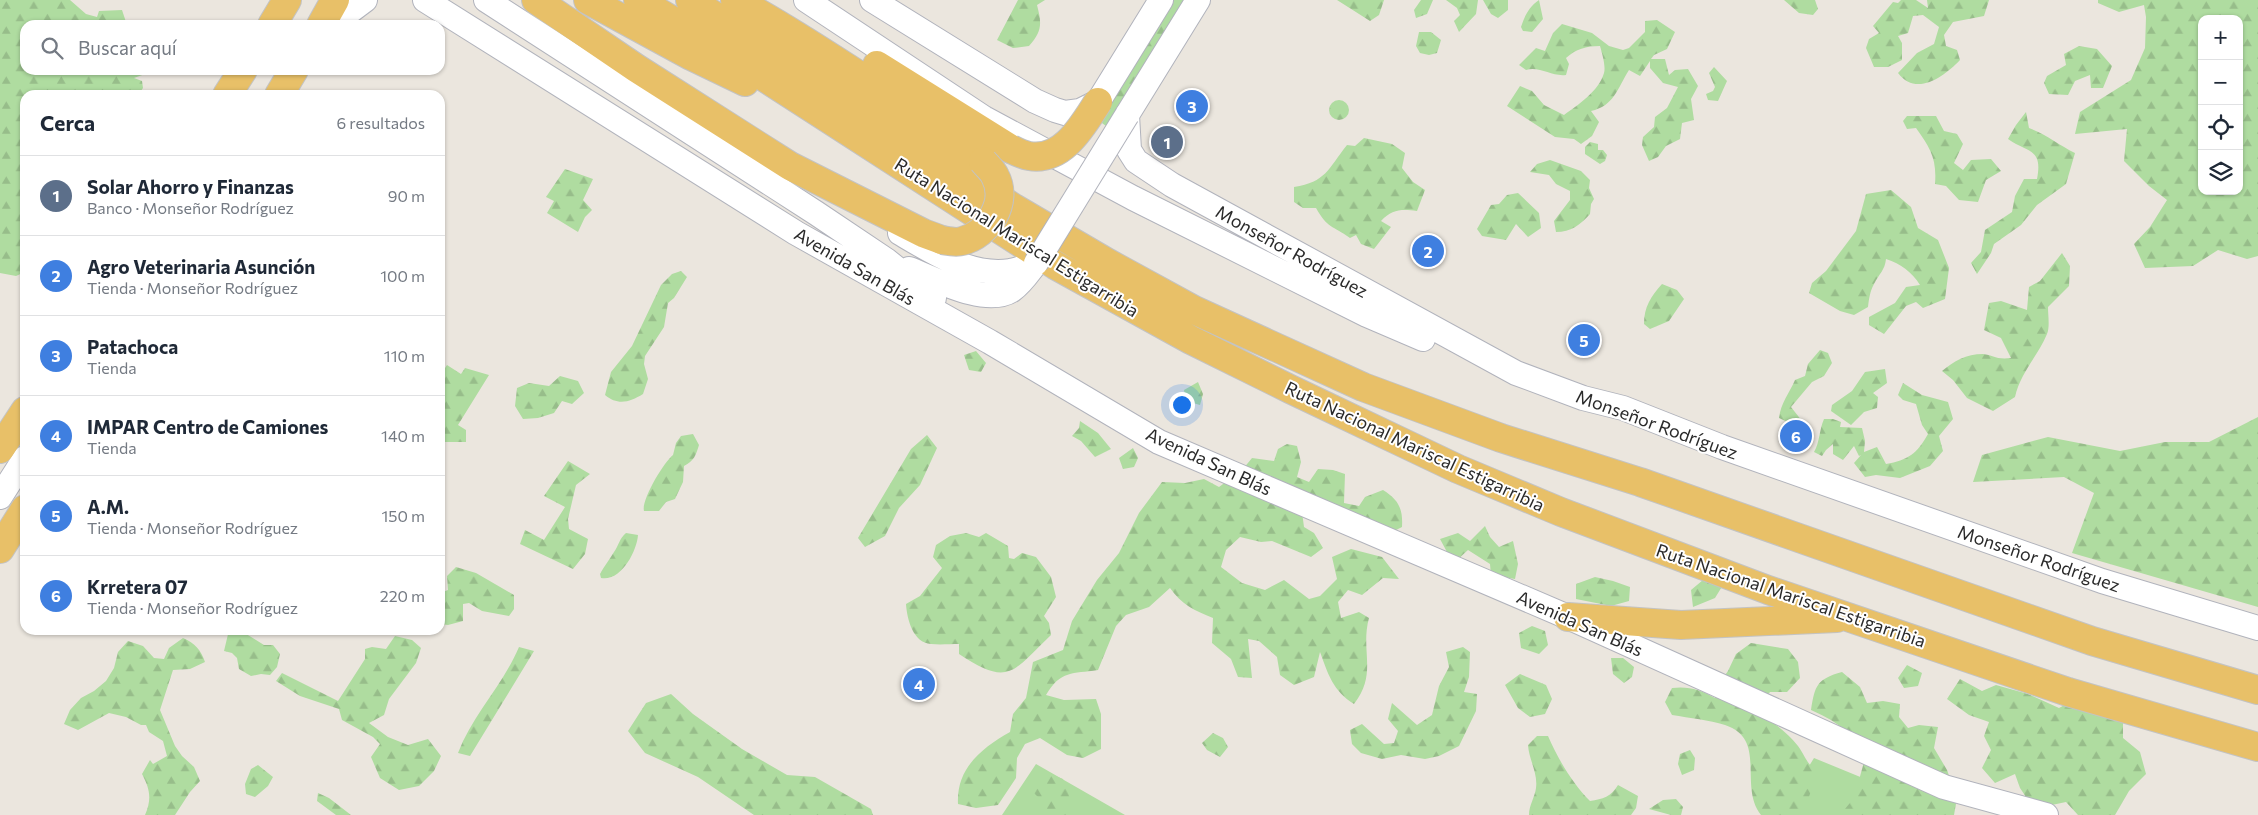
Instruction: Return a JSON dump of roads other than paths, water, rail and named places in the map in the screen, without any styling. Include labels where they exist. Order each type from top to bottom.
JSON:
[{"type":"highway","points":[[275,20],[287,0]]},
{"type":"highway","points":[[324,20],[335,0]]},
{"type":"highway","points":[[536,0],[636,68],[790,166],[923,233],[942,240],[961,242],[976,234],[995,216],[1000,193],[996,176],[983,161],[952,137],[902,104],[786,29],[735,0]]},
{"type":"highway","points":[[588,0],[691,56],[826,118]]},
{"type":"highway","name":"Ruta Nacional Mariscal Estigarribia","points":[[638,0],[722,50],[1098,290],[1191,340],[1458,469],[1561,512],[1768,590],[2068,692],[2258,747]]},
{"type":"highway","name":"Ruta Nacional Mariscal Estigarribia","points":[[690,0],[1014,208],[1108,263],[1194,310],[1363,387],[1501,438],[1648,485],[2092,641],[2258,690]]},
{"type":"highway","points":[[774,0],[1011,149],[1030,156],[1046,154],[1061,148],[1074,138],[1098,102]]},
{"type":"highway","points":[[230,90],[241,75]]},
{"type":"highway","points":[[0,449],[20,419]]},
{"type":"highway","points":[[0,549],[20,517]]},
{"type":"highway","points":[[1568,617],[1681,625],[1853,618]]},
{"type":"street","points":[[342,20],[365,0]]},
{"type":"street","name":"Avenida San Blás","points":[[425,0],[796,233],[990,342],[1159,442],[1568,617],[1944,787],[2046,815]]},
{"type":"street","points":[[486,0],[886,260],[990,342]]},
{"type":"street","points":[[806,0],[984,118],[1133,198],[1367,315],[1473,360],[1516,373]]},
{"type":"street","points":[[872,0],[1035,101],[1055,110],[1073,112],[1098,102],[1161,0]]},
{"type":"street","points":[[886,260],[976,295],[994,296],[1011,291],[1022,281],[1036,263],[1198,0]]},
{"type":"street","points":[[234,90],[242,75]]},
{"type":"street","name":"Monseñor Rodríguez","points":[[1128,115],[1129,150],[1136,161],[1146,169],[1378,299],[1516,373],[1583,398],[1622,408],[1722,447],[2102,581],[2258,628]]},
{"type":"street","points":[[790,166],[934,253],[978,270],[1009,272],[1036,263]]},
{"type":"street","points":[[0,496],[20,466]]},
{"type":"place","name":"Patachoca","points":[[1192,106]]},
{"type":"place","name":"Solar Ahorro y Finanzas","points":[[1167,142]]},
{"type":"place","name":"Agro Veterinaria Asunción","points":[[1428,251]]},
{"type":"place","name":"A.M.","points":[[1584,340]]},
{"type":"place","name":"Krretera 07","points":[[1796,436]]},
{"type":"place","name":"IMPAR Centro de Camiones","points":[[919,684]]}]
